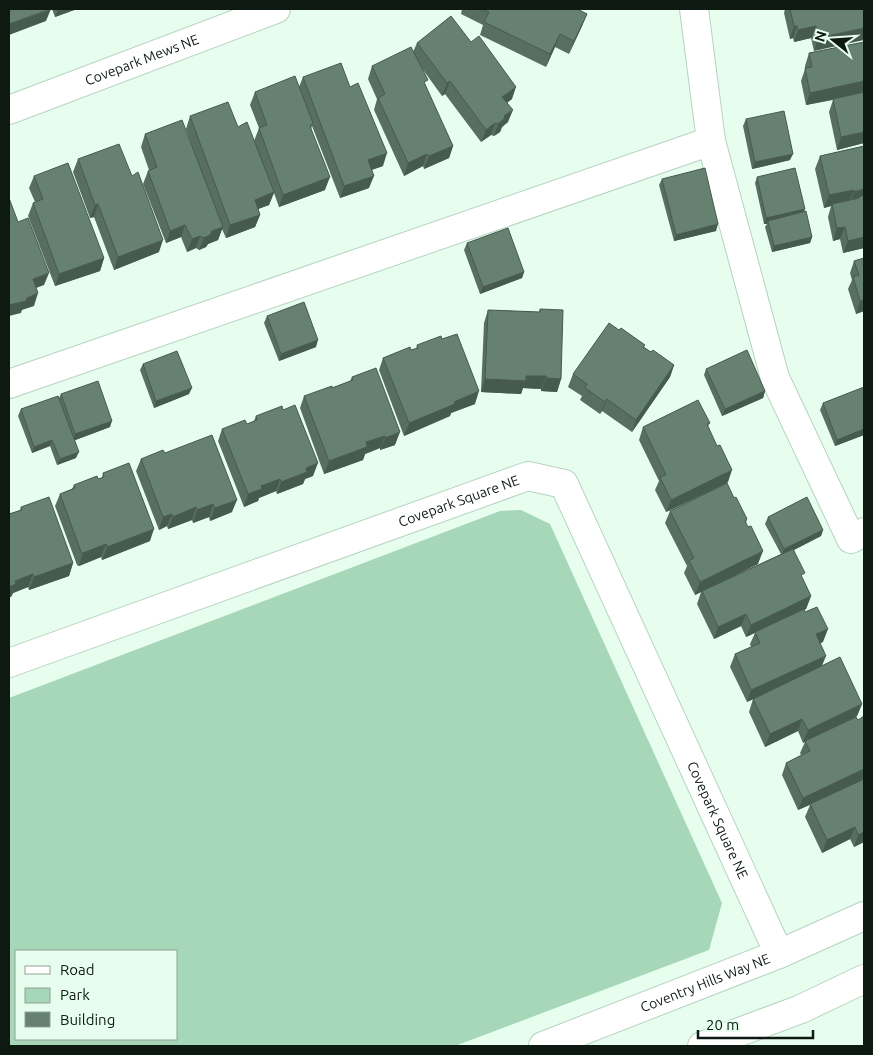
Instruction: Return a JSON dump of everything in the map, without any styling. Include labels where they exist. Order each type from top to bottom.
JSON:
[{"type":"street","name":"Covepark Mews NE","points":[[9,110],[276,9]]},
{"type":"street","points":[[694,9],[711,141],[775,378],[851,538],[864,532]]},
{"type":"street","points":[[9,384],[711,141]]},
{"type":"street","name":"Covepark Square NE","points":[[9,664],[528,476],[564,484],[779,954]]},
{"type":"street","name":"Coventry Hills Way NE","points":[[543,1046],[779,954],[864,916]]},
{"type":"street","points":[[702,1046],[802,1009],[864,979]]},
{"type":"green space","points":[[521,510],[550,524],[722,903],[709,950],[455,1046],[9,1046],[9,698],[500,511]]},
{"type":"building","points":[[9,9],[50,9],[9,24]]},
{"type":"building","points":[[481,9],[577,9],[587,14],[574,41],[560,34],[550,54],[484,22],[489,12]]},
{"type":"building","points":[[790,9],[864,9],[864,28],[818,38],[816,26],[798,30],[797,26],[794,26]]},
{"type":"building","points":[[451,16],[471,42],[479,36],[516,87],[502,97],[513,110],[505,115],[504,119],[498,124],[495,123],[486,130],[450,81],[447,83],[417,43]]},
{"type":"building","points":[[864,42],[864,81],[810,93],[805,68],[812,67],[809,53]]},
{"type":"building","points":[[411,47],[428,80],[424,82],[453,146],[429,156],[427,154],[408,163],[378,98],[385,94],[372,66]]},
{"type":"building","points":[[341,63],[350,87],[358,83],[387,153],[368,160],[374,176],[344,186],[303,77]]},
{"type":"building","points":[[295,76],[313,123],[310,126],[330,177],[283,195],[259,128],[267,125],[255,92]]},
{"type":"building","points":[[864,92],[864,132],[841,137],[833,99]]},
{"type":"building","points":[[228,102],[238,127],[247,122],[274,192],[255,200],[260,215],[230,225],[190,116]]},
{"type":"building","points":[[784,111],[793,154],[755,162],[746,119]]},
{"type":"building","points":[[182,120],[223,227],[212,231],[210,235],[204,238],[200,236],[192,239],[185,225],[170,231],[148,171],[157,167],[145,134]]},
{"type":"building","points":[[119,144],[132,176],[138,172],[163,240],[118,257],[98,204],[95,205],[78,159]]},
{"type":"building","points":[[864,146],[864,189],[829,195],[820,156]]},
{"type":"building","points":[[68,163],[104,258],[59,274],[33,203],[43,199],[34,176]]},
{"type":"building","points":[[705,168],[718,224],[676,235],[662,179]]},
{"type":"building","points":[[795,168],[805,209],[766,218],[757,177]]},
{"type":"building","points":[[864,195],[864,237],[848,241],[845,227],[837,228],[832,204],[859,198]]},
{"type":"building","points":[[9,198],[18,222],[28,218],[49,273],[33,279],[38,293],[27,298],[26,301],[9,305]]},
{"type":"building","points":[[806,211],[812,237],[774,246],[768,221]]},
{"type":"building","points":[[508,228],[524,272],[483,287],[467,243]]},
{"type":"building","points":[[864,258],[864,300],[860,301],[853,277],[859,275],[854,261]]},
{"type":"building","points":[[304,302],[318,340],[281,354],[267,316]]},
{"type":"building","points":[[540,309],[563,310],[561,379],[546,378],[546,376],[526,376],[526,381],[485,379],[488,310],[540,312]]},
{"type":"building","points":[[609,323],[619,330],[621,328],[645,345],[643,347],[651,352],[653,350],[674,365],[636,420],[607,399],[605,402],[585,388],[587,384],[573,374]]},
{"type":"building","points":[[457,334],[479,391],[454,402],[455,404],[409,423],[383,358],[410,347],[411,350],[418,348],[417,345],[441,336],[442,339]]},
{"type":"building","points":[[747,350],[765,391],[725,409],[706,369]]},
{"type":"building","points":[[177,351],[192,388],[156,401],[143,364]]},
{"type":"building","points":[[376,368],[400,432],[385,438],[385,436],[366,442],[367,447],[329,461],[304,396],[353,380],[352,377]]},
{"type":"building","points":[[98,381],[112,421],[75,434],[61,394]]},
{"type":"building","points":[[864,387],[864,429],[837,440],[823,403]]},
{"type":"building","points":[[58,396],[79,452],[60,459],[52,440],[34,447],[21,409]]},
{"type":"building","points":[[698,400],[710,423],[707,424],[717,446],[720,445],[732,470],[671,500],[660,477],[666,475],[643,427]]},
{"type":"building","points":[[295,405],[318,463],[306,468],[307,472],[281,482],[280,479],[261,486],[262,489],[248,494],[222,429],[245,420],[247,424],[257,420],[256,416],[282,406],[283,410]]},
{"type":"building","points":[[212,435],[237,500],[215,508],[213,504],[197,510],[196,507],[173,517],[172,514],[163,517],[141,459],[163,450],[165,453]]},
{"type":"building","points":[[129,463],[154,529],[107,547],[106,544],[83,553],[81,552],[60,494],[75,488],[74,485],[97,476],[98,479],[104,477],[103,473]]},
{"type":"building","points":[[727,483],[747,519],[745,521],[748,527],[751,526],[763,551],[700,582],[689,561],[694,558],[670,511]]},
{"type":"building","points":[[49,497],[73,563],[34,577],[33,574],[15,581],[16,584],[9,587],[9,514],[22,510],[21,507]]},
{"type":"building","points":[[807,497],[823,530],[784,549],[768,517]]},
{"type":"building","points":[[793,549],[805,573],[801,575],[811,596],[751,625],[746,614],[718,627],[702,591]]},
{"type":"building","points":[[817,607],[828,629],[816,634],[826,656],[751,690],[735,654],[760,643],[755,632],[804,609],[805,612]]},
{"type":"building","points":[[840,657],[862,704],[808,730],[802,719],[770,734],[753,699]]},
{"type":"building","points":[[864,716],[864,769],[803,798],[786,763],[810,751],[805,741],[856,717],[858,720]]},
{"type":"building","points":[[864,779],[864,832],[858,835],[855,827],[827,840],[810,804]]}]
